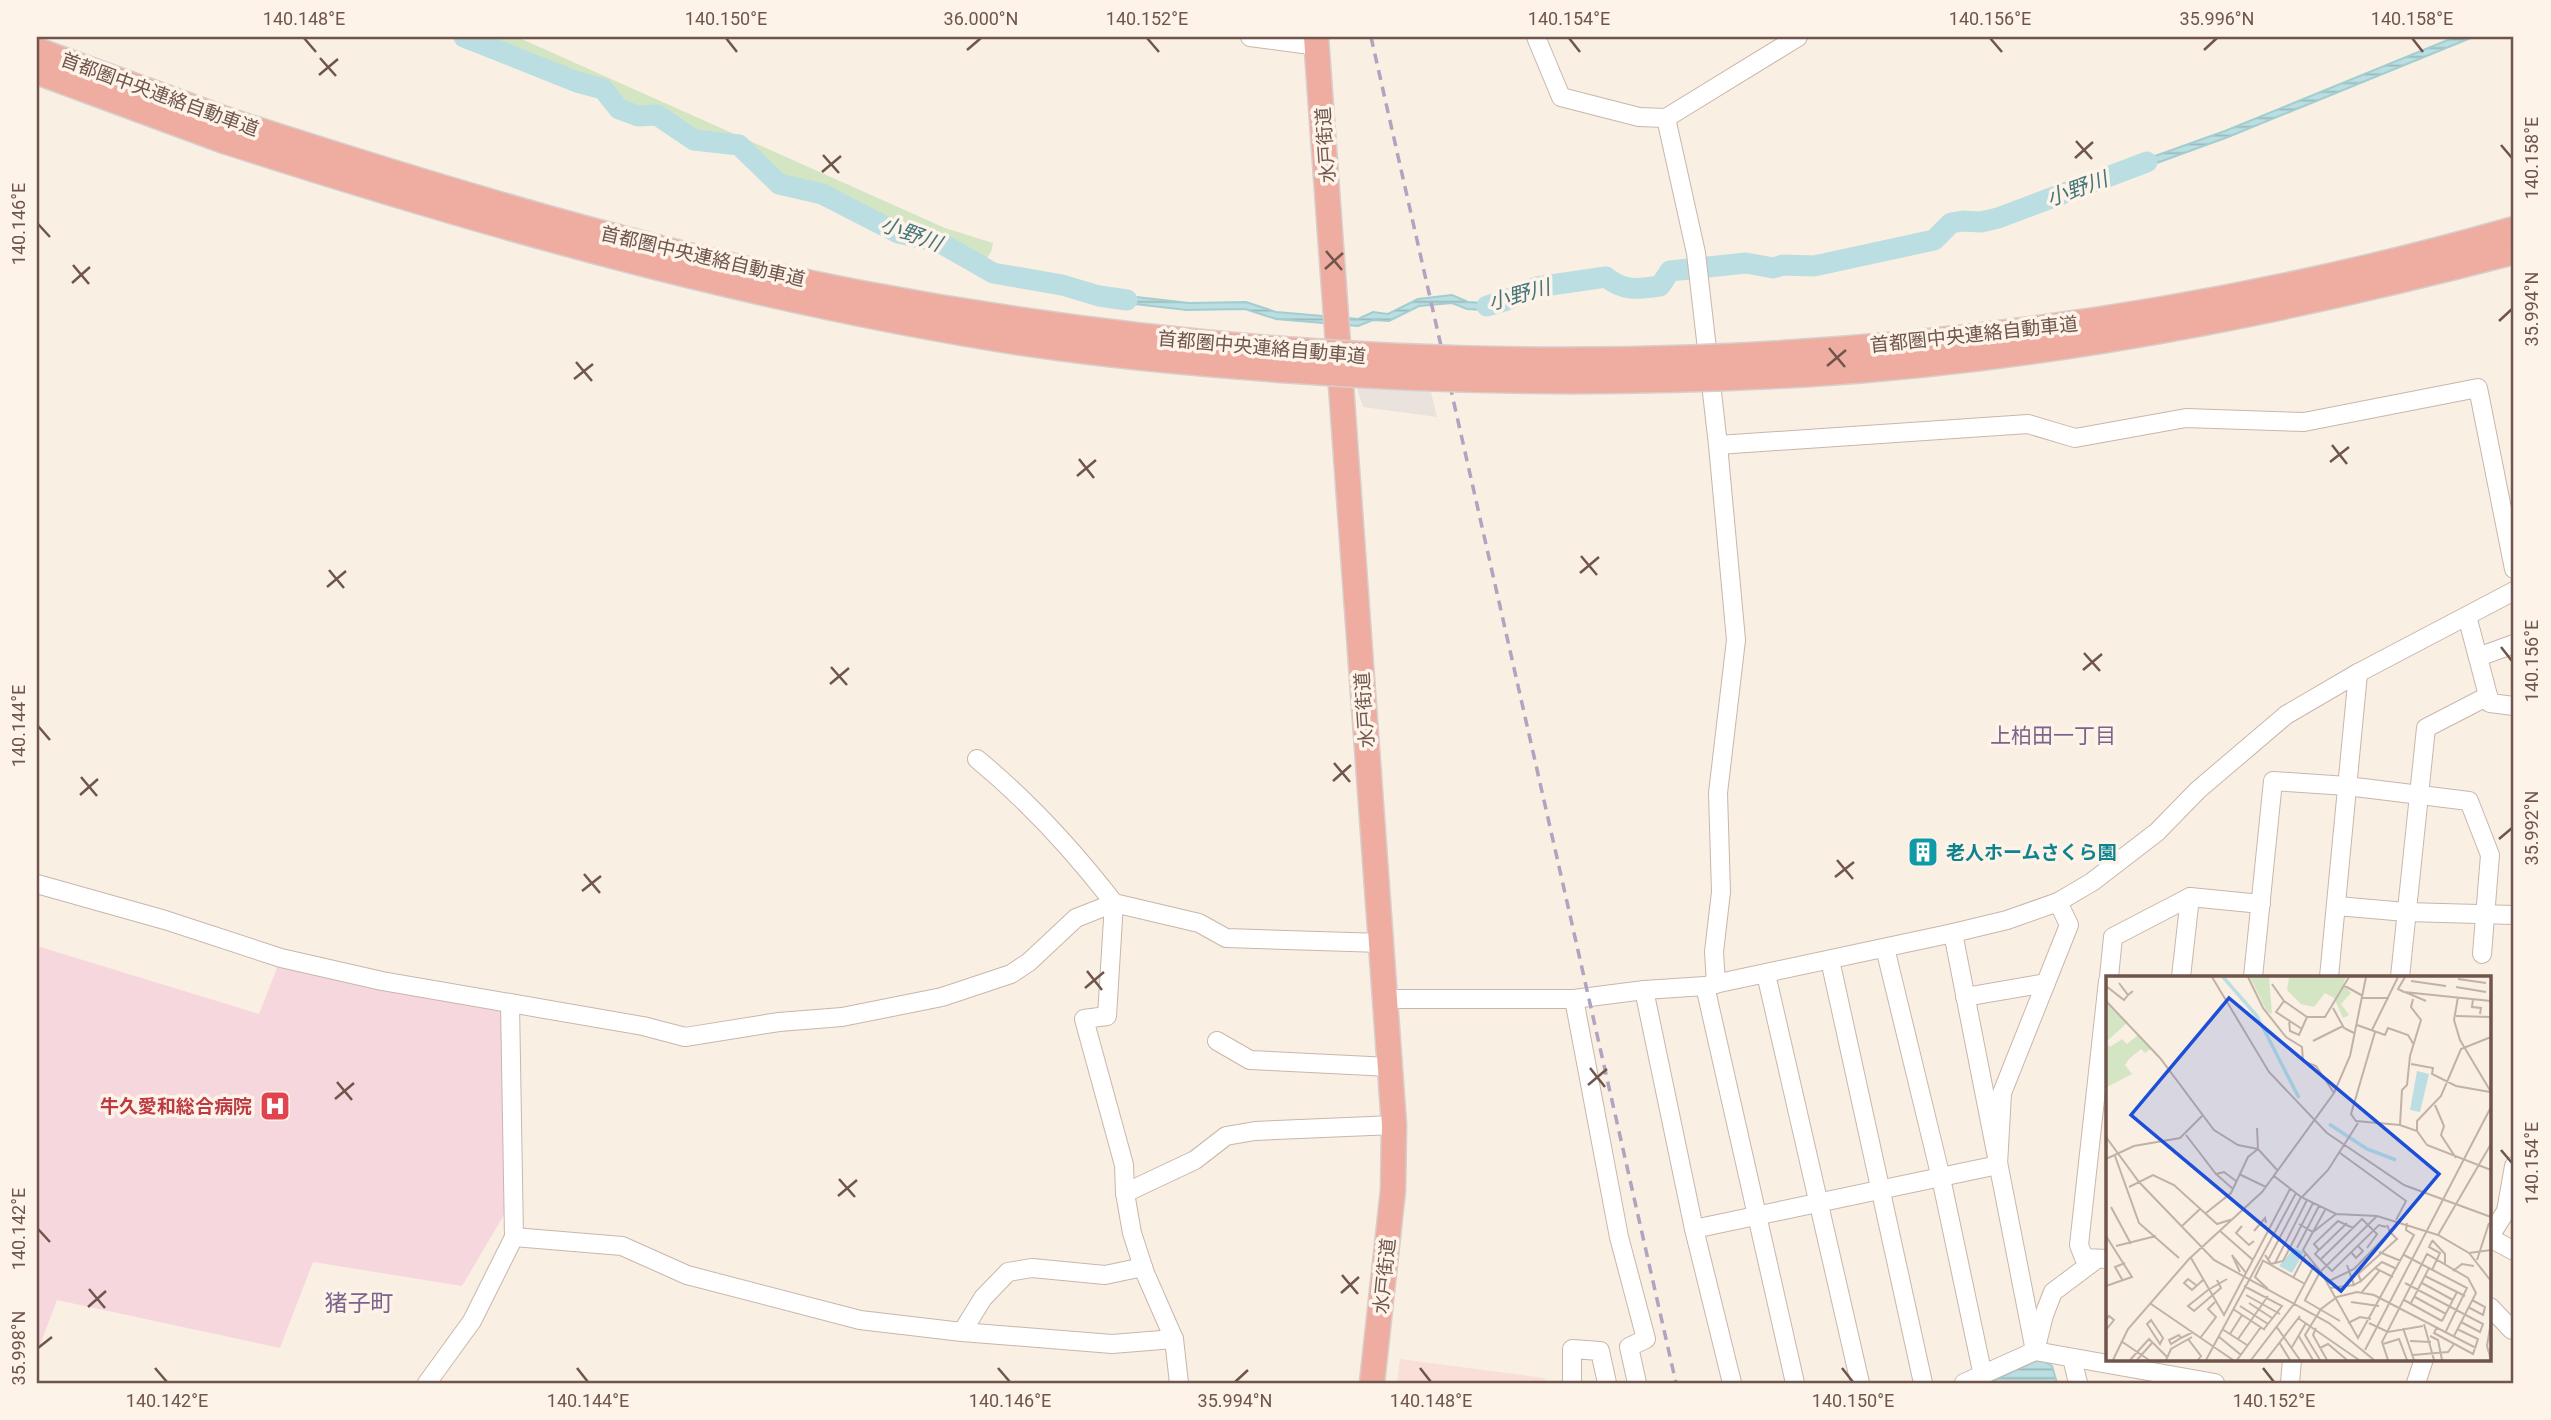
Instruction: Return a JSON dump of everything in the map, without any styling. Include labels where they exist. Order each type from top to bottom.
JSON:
[{"type":"highway","name":"水戸街道","points":[[1317,41],[1394,1125],[1393,1190],[1372,1383]]},
{"type":"highway","name":"首都圏中央連絡自動車道","points":[[37,50],[228,131],[398,197],[554,242],[848,312],[1036,345],[1211,365],[1365,376],[1579,382],[1814,374],[2079,344],[2222,319],[2365,289],[2514,252]]},
{"type":"highway","name":"首都圏中央連絡自動車道","points":[[37,72],[228,131],[403,176],[559,222],[735,266],[856,292],[981,314],[1172,341],[1371,356],[1655,360],[1814,351],[1986,335],[2149,311],[2299,283],[2514,229]]},
{"type":"street","points":[[1250,37],[1317,41]]},
{"type":"street","points":[[1536,37],[1561,97],[1639,117],[1666,118],[1798,37]]},
{"type":"street","points":[[1666,118],[1696,253],[1718,445],[1736,640],[1718,793],[1721,892],[1710,985],[1795,1383]]},
{"type":"street","points":[[1718,445],[2028,424],[2075,438],[2186,418],[2304,422],[2479,388],[2514,569]]},
{"type":"street","points":[[1386,999],[1574,999],[1710,985],[1953,933],[2007,920],[2058,902],[2092,882],[2157,832],[2198,789],[2286,715],[2358,673],[2514,591]]},
{"type":"street","points":[[2467,616],[2490,703],[2514,706]]},
{"type":"street","points":[[2478,657],[2514,644]]},
{"type":"street","points":[[2329,976],[2358,673]]},
{"type":"street","points":[[2400,976],[2426,728],[2488,696]]},
{"type":"street","points":[[977,759],[1004,781],[1076,855],[1114,903],[1107,1016],[1084,1019],[1124,1165],[1125,1193],[1132,1233],[1143,1267],[1174,1339],[1179,1383]]},
{"type":"street","points":[[2253,976],[2273,781],[2347,786],[2469,801],[2490,855],[2482,954]]},
{"type":"street","points":[[37,884],[165,920],[281,958],[382,981],[643,1026],[685,1037],[779,1022],[842,1017],[942,997],[1011,974],[1029,962],[1076,918],[1114,903],[1199,923],[1226,938],[1382,943]]},
{"type":"street","points":[[2108,976],[2113,937],[2190,897],[2261,904]]},
{"type":"street","points":[[2181,976],[2190,897]]},
{"type":"street","points":[[1998,1165],[2002,1093],[2069,925],[2058,902]]},
{"type":"street","points":[[2337,906],[2406,912],[2514,915]]},
{"type":"street","points":[[1953,933],[2035,1351]]},
{"type":"street","points":[[1885,948],[1941,1178],[1983,1376]]},
{"type":"street","points":[[1830,960],[1923,1383]]},
{"type":"street","points":[[1766,974],[1860,1383]]},
{"type":"street","points":[[1965,997],[2046,983]]},
{"type":"street","points":[[1644,990],[1694,1229],[1732,1383]]},
{"type":"street","points":[[1574,999],[1619,1237],[1646,1339],[1629,1347],[1637,1383]]},
{"type":"street","points":[[427,1383],[472,1321],[514,1237],[510,1003]]},
{"type":"street","points":[[2103,1259],[2084,1258],[2079,1245],[2102,1100],[2106,1019]]},
{"type":"street","points":[[1217,1041],[1250,1060],[1390,1067]]},
{"type":"street","points":[[1125,1193],[1195,1160],[1226,1136],[1255,1131],[1394,1125]]},
{"type":"street","points":[[1694,1229],[1998,1165]]},
{"type":"street","points":[[2492,1234],[2506,1211],[2513,1185],[2514,1166]]},
{"type":"street","points":[[514,1237],[622,1246],[687,1275],[846,1316],[962,1332],[1112,1344],[1174,1339]]},
{"type":"street","points":[[2492,1238],[2514,1251]]},
{"type":"street","points":[[2035,1351],[2053,1292],[2103,1259]]},
{"type":"street","points":[[962,1332],[983,1298],[1008,1272],[1032,1269],[1105,1275],[1143,1267]]},
{"type":"street","points":[[2492,1309],[2512,1330]]},
{"type":"street","points":[[1573,1383],[1572,1349],[1600,1351],[1607,1383]]},
{"type":"street","points":[[1964,1383],[2035,1351],[2207,1382]]},
{"type":"street","points":[[2072,1358],[2078,1383]]},
{"type":"street","points":[[2290,1383],[2292,1360]]},
{"type":"street","points":[[2416,1383],[2424,1360]]},
{"type":"shaded area","points":[[1356,385],[1431,392],[1437,417],[1363,407]]},
{"type":"shaded area","name":"牛久愛和総合病院","points":[[37,946],[259,1014],[281,958],[510,1003],[514,1198],[462,1286],[313,1262],[280,1348],[57,1300],[37,1353]]},
{"type":"shaded area","points":[[1400,1359],[1545,1378],[1544,1383],[1397,1383]]},
{"type":"green space","points":[[479,37],[517,37],[945,228],[993,243],[991,252],[985,261],[940,235],[907,228],[884,219],[853,200],[827,189],[781,182],[756,152],[746,145],[730,140],[709,141],[655,111],[638,114],[629,110],[601,86],[514,56]]},
{"type":"water","points":[[2455,37],[2473,37],[2228,137],[2124,175],[2121,168],[2225,131]]},
{"type":"water","points":[[1101,293],[1189,303],[1246,302],[1276,312],[1358,319],[1373,312],[1388,314],[1418,299],[1452,295],[1468,302],[1483,303],[1512,293],[1513,300],[1484,310],[1467,309],[1452,303],[1419,306],[1389,321],[1373,320],[1358,326],[1276,319],[1245,309],[1187,310],[1099,300]]},
{"type":"water","points":[[2040,1359],[2052,1366],[2057,1383],[1988,1383]]},
{"type":"waterway","name":"小野川","points":[[464,37],[577,82],[603,89],[619,109],[638,116],[657,115],[694,140],[739,145],[779,184],[822,194],[898,233],[939,242],[993,273],[1127,300]]},
{"type":"waterway","name":"小野川","points":[[1487,306],[1537,287],[1606,277],[1625,287],[1645,288],[1660,286],[1670,271],[1746,263],[1773,268],[1783,265],[1814,266],[1934,240],[1951,223],[1981,222],[1998,218],[2147,162]]},
{"type":"railway","points":[[1371,37],[1676,1383]]},
{"type":"place","name":"老人ホームさくら園","points":[[1923,852]]},
{"type":"place","name":"牛久愛和総合病院","points":[[275,1106]]},
{"type":"district","name":"上柏田一丁目","points":[[2053,736]]},
{"type":"district","name":"猪子町","points":[[359,1303]]}]
